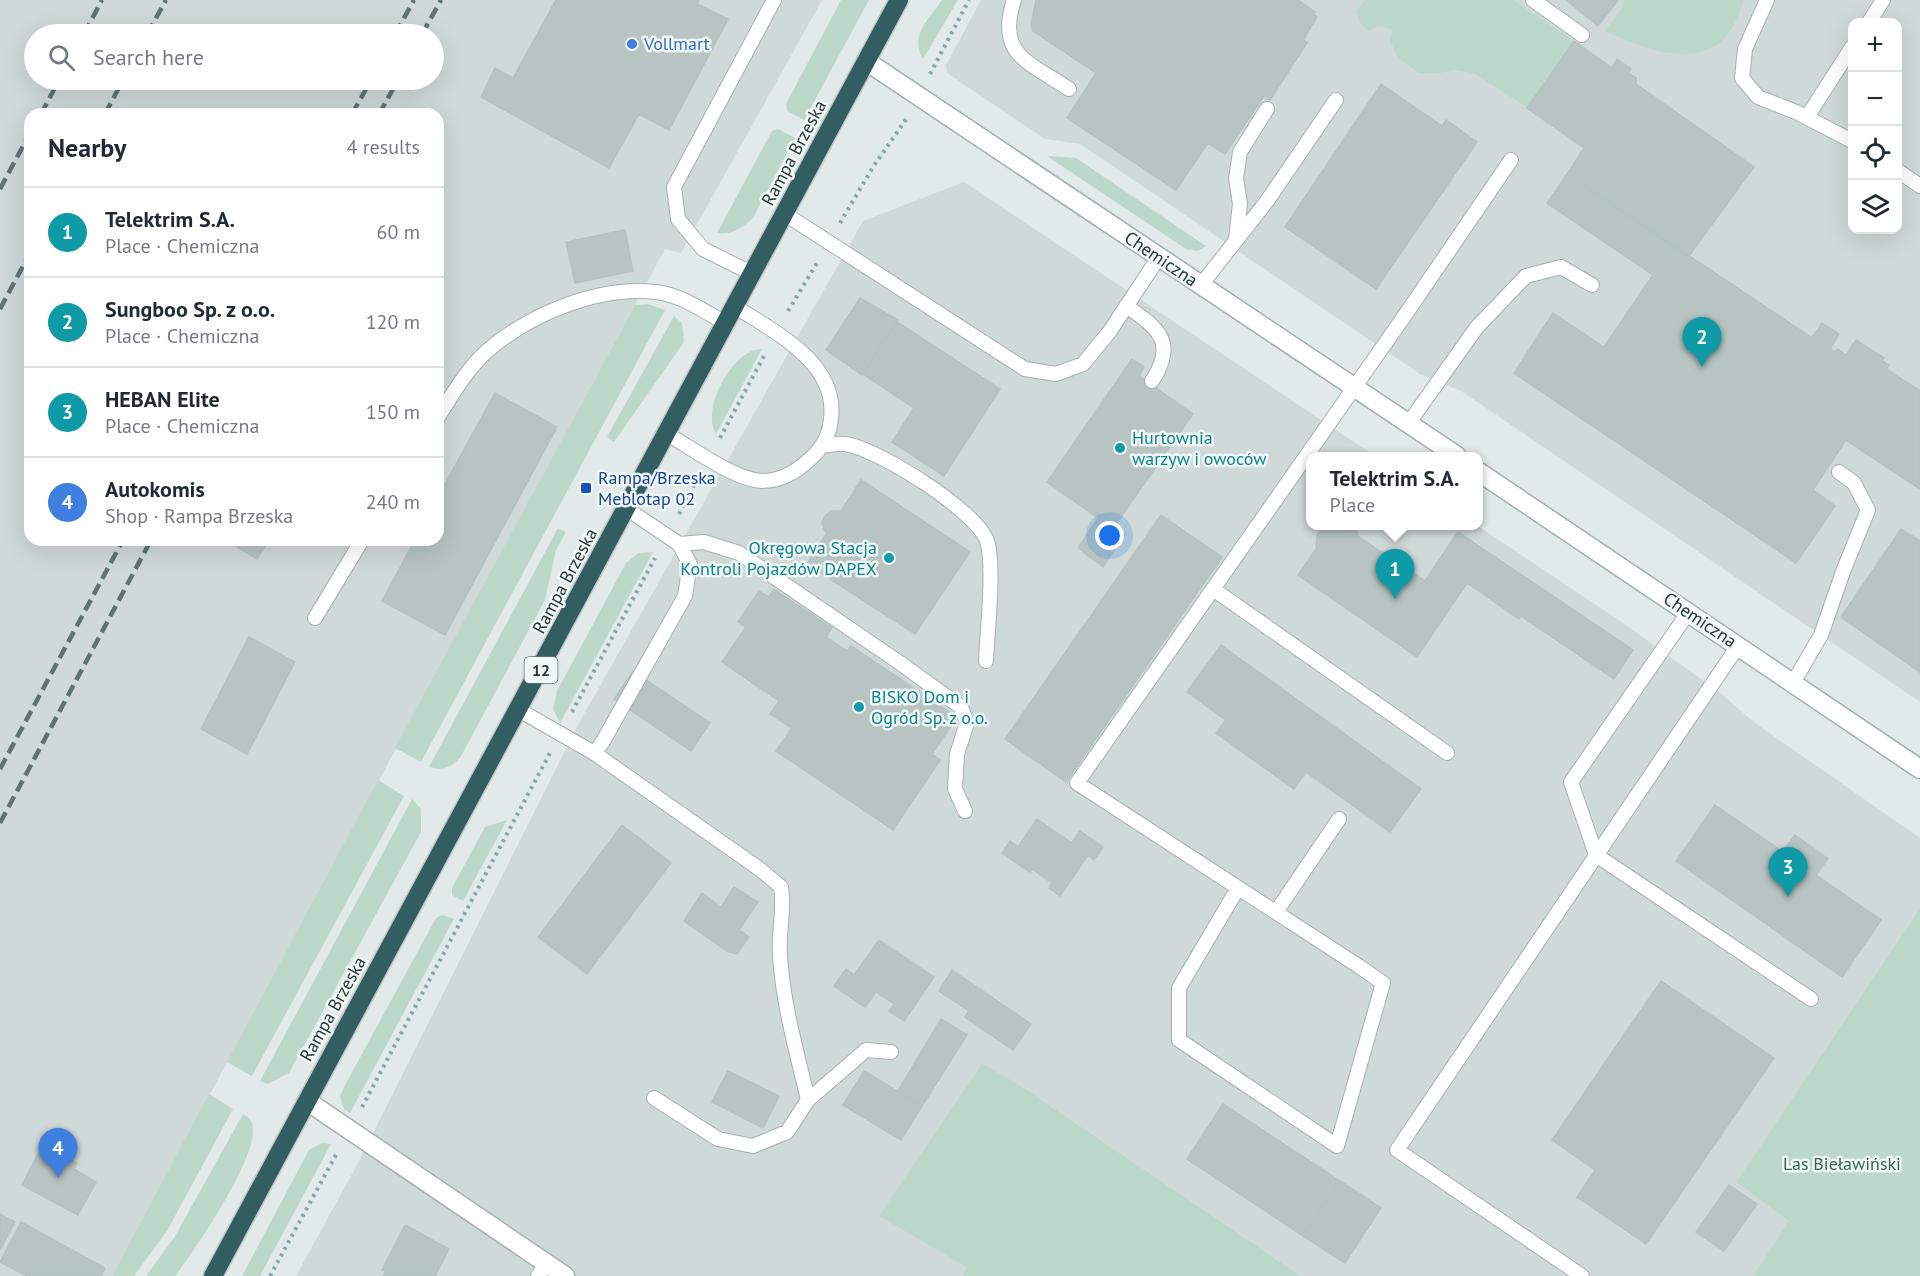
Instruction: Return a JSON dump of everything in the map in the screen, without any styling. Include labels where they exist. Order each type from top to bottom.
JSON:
[{"type":"highway","name":"Rampa Brzeska","points":[[213,1276],[519,711],[899,0]]},
{"type":"street","name":"Chemiczna","points":[[866,61],[1450,452]]},
{"type":"street","name":"Chemiczna","points":[[1483,475],[1920,769]]},
{"type":"street","points":[[307,1101],[542,1270],[565,1276]]},
{"type":"lane","points":[[753,274],[703,249],[678,219],[674,187],[774,0]]},
{"type":"lane","points":[[1014,0],[1007,20],[1008,39],[1017,54],[1069,89]]},
{"type":"lane","points":[[1533,0],[1582,35]]},
{"type":"lane","points":[[1767,0],[1745,49],[1742,78],[1758,97],[1807,117],[1848,139]]},
{"type":"lane","points":[[1872,18],[1883,0]]},
{"type":"lane","points":[[1807,117],[1848,53]]},
{"type":"lane","points":[[1201,285],[1267,201],[1336,100]]},
{"type":"lane","points":[[1236,239],[1240,204],[1236,178],[1240,152],[1267,109]]},
{"type":"lane","points":[[1309,452],[1511,160]]},
{"type":"lane","points":[[1902,174],[1920,186]]},
{"type":"lane","points":[[785,214],[1024,369],[1056,374],[1083,364],[1159,257]]},
{"type":"lane","points":[[1408,424],[1477,327],[1526,276],[1561,267],[1592,285]]},
{"type":"lane","points":[[444,409],[487,352],[526,325],[566,306],[614,292],[656,292],[676,297],[727,324]]},
{"type":"lane","points":[[1126,306],[1148,321],[1161,336],[1165,352],[1159,370],[1152,381]]},
{"type":"lane","points":[[667,434],[744,477],[762,481],[788,476],[805,465],[822,446],[830,428],[832,411],[830,391],[820,373],[807,357],[788,341],[736,307]]},
{"type":"lane","points":[[822,446],[846,444],[880,456],[966,513],[987,541],[990,578],[986,661]]},
{"type":"lane","points":[[1238,888],[1179,988],[1179,1041],[1337,1146],[1383,983],[1276,912],[1077,783],[1306,456]]},
{"type":"lane","points":[[1793,683],[1821,635],[1868,510],[1854,483],[1839,472]]},
{"type":"lane","points":[[594,753],[602,743],[685,596],[690,564],[679,543],[627,509]]},
{"type":"lane","points":[[679,543],[704,542],[739,553],[961,707],[967,723],[957,754],[955,789],[965,811]]},
{"type":"lane","points":[[315,618],[358,546]]},
{"type":"lane","points":[[1213,589],[1447,753]]},
{"type":"lane","points":[[1688,612],[1571,782],[1596,855],[1810,999]]},
{"type":"lane","points":[[1582,1276],[1397,1150],[1738,646]]},
{"type":"lane","points":[[519,711],[594,753],[761,870],[781,887],[783,902],[779,955],[794,1040],[808,1100]]},
{"type":"lane","points":[[1276,912],[1339,819]]},
{"type":"lane","points":[[654,1098],[718,1139],[753,1146],[788,1132],[808,1100],[866,1050],[891,1052]]},
{"type":"path","points":[[935,64],[969,0]]},
{"type":"path","points":[[873,167],[902,129]]},
{"type":"shaded area","points":[[0,0],[822,0],[681,253],[665,249],[112,1276],[0,1276]]},
{"type":"shaded area","points":[[981,0],[1365,0],[1356,11],[1378,26],[1392,30],[1390,41],[1398,59],[1419,73],[1436,74],[1455,70],[1475,74],[1527,108],[1574,41],[1514,0],[1920,0],[1920,702],[1461,391],[1420,374],[1080,144],[1045,139],[947,73],[946,65]]},
{"type":"shaded area","points":[[964,182],[1369,452],[1306,452],[1306,530],[1483,529],[1626,625],[1719,692],[1755,723],[1920,838],[1920,908],[1736,1182],[1790,1221],[1753,1276],[1301,1276],[1018,1084],[967,1267],[961,1276],[296,1276],[358,1163],[579,723],[863,221]]},
{"type":"green space","points":[[841,0],[869,0],[804,120],[787,111],[786,104]]},
{"type":"green space","points":[[942,0],[958,0],[923,59],[919,51],[919,35]]},
{"type":"green space","points":[[1365,0],[1514,0],[1574,41],[1527,108],[1475,74],[1455,70],[1436,74],[1419,73],[1398,59],[1390,41],[1392,30],[1378,26],[1369,31],[1360,23],[1356,11]]},
{"type":"green space","points":[[1624,0],[1743,0],[1734,25],[1721,42],[1705,51],[1687,54],[1667,53],[1605,31],[1623,7],[1621,4]]},
{"type":"green space","points":[[778,129],[795,138],[753,218],[732,232],[717,233],[772,131]]},
{"type":"green space","points":[[1047,156],[1076,158],[1206,246],[1198,251],[1186,249]]},
{"type":"green space","points":[[648,304],[665,310],[421,762],[395,748],[635,305]]},
{"type":"green space","points":[[674,316],[682,323],[684,342],[614,442],[607,437]]},
{"type":"green space","points":[[762,349],[716,434],[712,423],[712,410],[722,382],[740,358],[751,351]]},
{"type":"green space","points":[[558,528],[566,532],[556,550],[545,600],[460,758],[446,768],[429,767]]},
{"type":"green space","points":[[653,552],[560,723],[553,709],[557,691],[626,563],[639,553]]},
{"type":"green space","points":[[378,780],[404,796],[252,1076],[227,1062]]},
{"type":"green space","points":[[412,799],[421,809],[421,832],[289,1073],[268,1084],[260,1081]]},
{"type":"green space","points":[[507,820],[463,901],[452,895],[452,888],[485,827]]},
{"type":"green space","name":"Las Bieławiński","points":[[1920,908],[1920,1276],[1753,1276],[1789,1221],[1736,1182]]},
{"type":"green space","points":[[442,915],[454,919],[350,1113],[344,1109],[340,1096],[344,1087],[436,918]]},
{"type":"green space","points":[[982,1064],[1018,1084],[1301,1276],[961,1276],[967,1267],[879,1216]]},
{"type":"green space","points":[[209,1094],[233,1109],[167,1231],[134,1276],[112,1276]]},
{"type":"green space","points":[[243,1114],[252,1123],[251,1142],[245,1161],[223,1204],[175,1276],[146,1276],[174,1238]]},
{"type":"green space","points":[[322,1143],[331,1144],[260,1276],[242,1276],[309,1150]]},
{"type":"building","points":[[556,0],[699,0],[697,4],[728,19],[669,130],[639,114],[609,168],[481,97],[495,68],[513,78]]},
{"type":"building","points":[[1036,0],[1298,0],[1315,12],[1313,14],[1317,17],[1303,40],[1307,43],[1270,100],[1264,96],[1225,154],[1208,143],[1176,190],[1067,118],[1096,73],[1033,31],[1031,25]]},
{"type":"building","points":[[1566,0],[1618,0],[1598,26]]},
{"type":"building","points":[[1574,41],[1612,68],[1617,59],[1631,69],[1628,73],[1636,78],[1636,84],[1754,167],[1688,257],[1567,174],[1584,148],[1527,108]]},
{"type":"building","points":[[1381,84],[1442,126],[1446,120],[1477,142],[1376,289],[1285,227]]},
{"type":"building","points":[[1567,174],[1812,338],[1822,323],[1839,334],[1830,349],[1835,352],[1838,349],[1846,355],[1856,340],[1884,358],[1882,361],[1889,365],[1886,369],[1920,391],[1920,489],[1846,440],[1813,490],[1835,506],[1796,563],[1514,373],[1553,313],[1604,347],[1653,275],[1547,203]]},
{"type":"building","points":[[625,230],[633,271],[575,283],[566,242]]},
{"type":"building","points":[[860,298],[898,320],[862,375],[826,350]]},
{"type":"building","points":[[897,322],[1000,389],[944,476],[892,442],[914,408],[863,374]]},
{"type":"building","name":"Hurtownia warzyw i owoców","points":[[1132,359],[1144,367],[1139,376],[1193,414],[1114,527],[1125,534],[1103,567],[1078,548],[1098,518],[1047,482]]},
{"type":"building","points":[[495,393],[557,427],[445,635],[382,601],[412,546],[444,546],[444,486]]},
{"type":"building","name":"Okręgowa Stacja Kontroli Pojazdów DAPEX","points":[[861,480],[970,552],[915,634],[807,564],[826,534],[822,523],[824,517],[831,511],[841,511]]},
{"type":"building","points":[[1161,515],[1222,557],[1066,782],[1005,739]]},
{"type":"building","points":[[1901,529],[1920,541],[1920,672],[1841,617]]},
{"type":"building","points":[[1322,530],[1355,530],[1360,538],[1425,581],[1458,532],[1633,650],[1614,679],[1521,616],[1519,619],[1467,583],[1417,657],[1298,575],[1316,549],[1317,535]]},
{"type":"building","points":[[236,546],[265,546],[257,559]]},
{"type":"building","name":"BISKO Dom i Ogród Sp. z o.o.","points":[[774,589],[832,628],[826,637],[847,651],[851,646],[957,717],[932,754],[940,760],[893,830],[776,751],[792,728],[770,714],[779,701],[722,662],[746,627],[738,622],[759,591],[769,597]]},
{"type":"building","points":[[249,637],[295,662],[247,754],[201,729]]},
{"type":"building","points":[[1221,645],[1421,789],[1390,832],[1306,772],[1294,789],[1216,733],[1226,720],[1187,692]]},
{"type":"building","points":[[633,671],[710,723],[691,751],[614,699]]},
{"type":"building","points":[[1715,805],[1783,852],[1795,835],[1828,859],[1816,875],[1881,920],[1842,977],[1676,861]]},
{"type":"building","points":[[1037,819],[1072,843],[1080,831],[1103,847],[1094,860],[1088,855],[1060,896],[1049,888],[1052,883],[1032,869],[1030,872],[1002,853],[1010,841],[1018,847]]},
{"type":"building","points":[[622,825],[671,863],[587,974],[538,937]]},
{"type":"building","points":[[734,887],[758,902],[739,930],[749,937],[737,954],[727,951],[684,921],[702,893],[721,907]]},
{"type":"building","points":[[879,940],[934,977],[904,1021],[889,1011],[894,1004],[876,992],[865,1007],[834,986],[846,969],[854,975]]},
{"type":"building","points":[[952,970],[1031,1024],[1013,1050],[965,1017],[969,1011],[939,991]]},
{"type":"building","points":[[1661,981],[1774,1058],[1646,1244],[1577,1197],[1595,1170],[1552,1140]]},
{"type":"building","points":[[941,1019],[967,1035],[922,1106],[898,1091]]},
{"type":"building","points":[[728,1071],[779,1096],[763,1128],[712,1102]]},
{"type":"building","points":[[864,1071],[922,1106],[901,1140],[843,1105]]},
{"type":"building","points":[[1223,1104],[1340,1181],[1303,1236],[1187,1159]]},
{"type":"building","points":[[40,1150],[59,1161],[62,1155],[77,1163],[74,1169],[96,1182],[78,1215],[22,1185]]},
{"type":"building","points":[[1340,1181],[1381,1208],[1345,1263],[1303,1236]]},
{"type":"building","points":[[1729,1185],[1757,1204],[1724,1251],[1696,1232]]},
{"type":"building","points":[[0,1214],[15,1222],[0,1250]]},
{"type":"building","points":[[21,1222],[105,1268],[101,1276],[27,1276],[0,1262]]},
{"type":"building","points":[[405,1225],[449,1249],[435,1276],[383,1276],[386,1271],[382,1270]]},
{"type":"railway","points":[[89,24],[102,0]]},
{"type":"railway","points":[[153,24],[166,0]]},
{"type":"railway","points":[[401,24],[414,0]]},
{"type":"railway","points":[[428,24],[441,0]]},
{"type":"railway","points":[[44,108],[54,90]]},
{"type":"railway","points":[[108,108],[118,90]]},
{"type":"railway","points":[[355,108],[365,90]]},
{"type":"railway","points":[[382,108],[392,90]]},
{"type":"railway","points":[[0,189],[24,144]]},
{"type":"railway","points":[[0,309],[24,264]]},
{"type":"railway","points":[[0,769],[120,546]]},
{"type":"railway","points":[[0,823],[148,546]]},
{"type":"place","name":"Vollmart","points":[[632,44]]},
{"type":"place","name":"Sungboo Sp. z o.o.","points":[[1702,367]]},
{"type":"place","name":"Hurtownia warzyw i owoców","points":[[1120,448]]},
{"type":"place","name":"Rampa/Brzeska Meblotap 02","points":[[586,488]]},
{"type":"place","name":"Okręgowa Stacja Kontroli Pojazdów DAPEX","points":[[889,558]]},
{"type":"place","name":"Telektrim S.A.","points":[[1395,599]]},
{"type":"place","name":"BISKO Dom i Ogród Sp. z o.o.","points":[[859,707]]},
{"type":"place","name":"HEBAN Elite","points":[[1788,897]]},
{"type":"place","name":"Autokomis","points":[[58,1178]]}]
